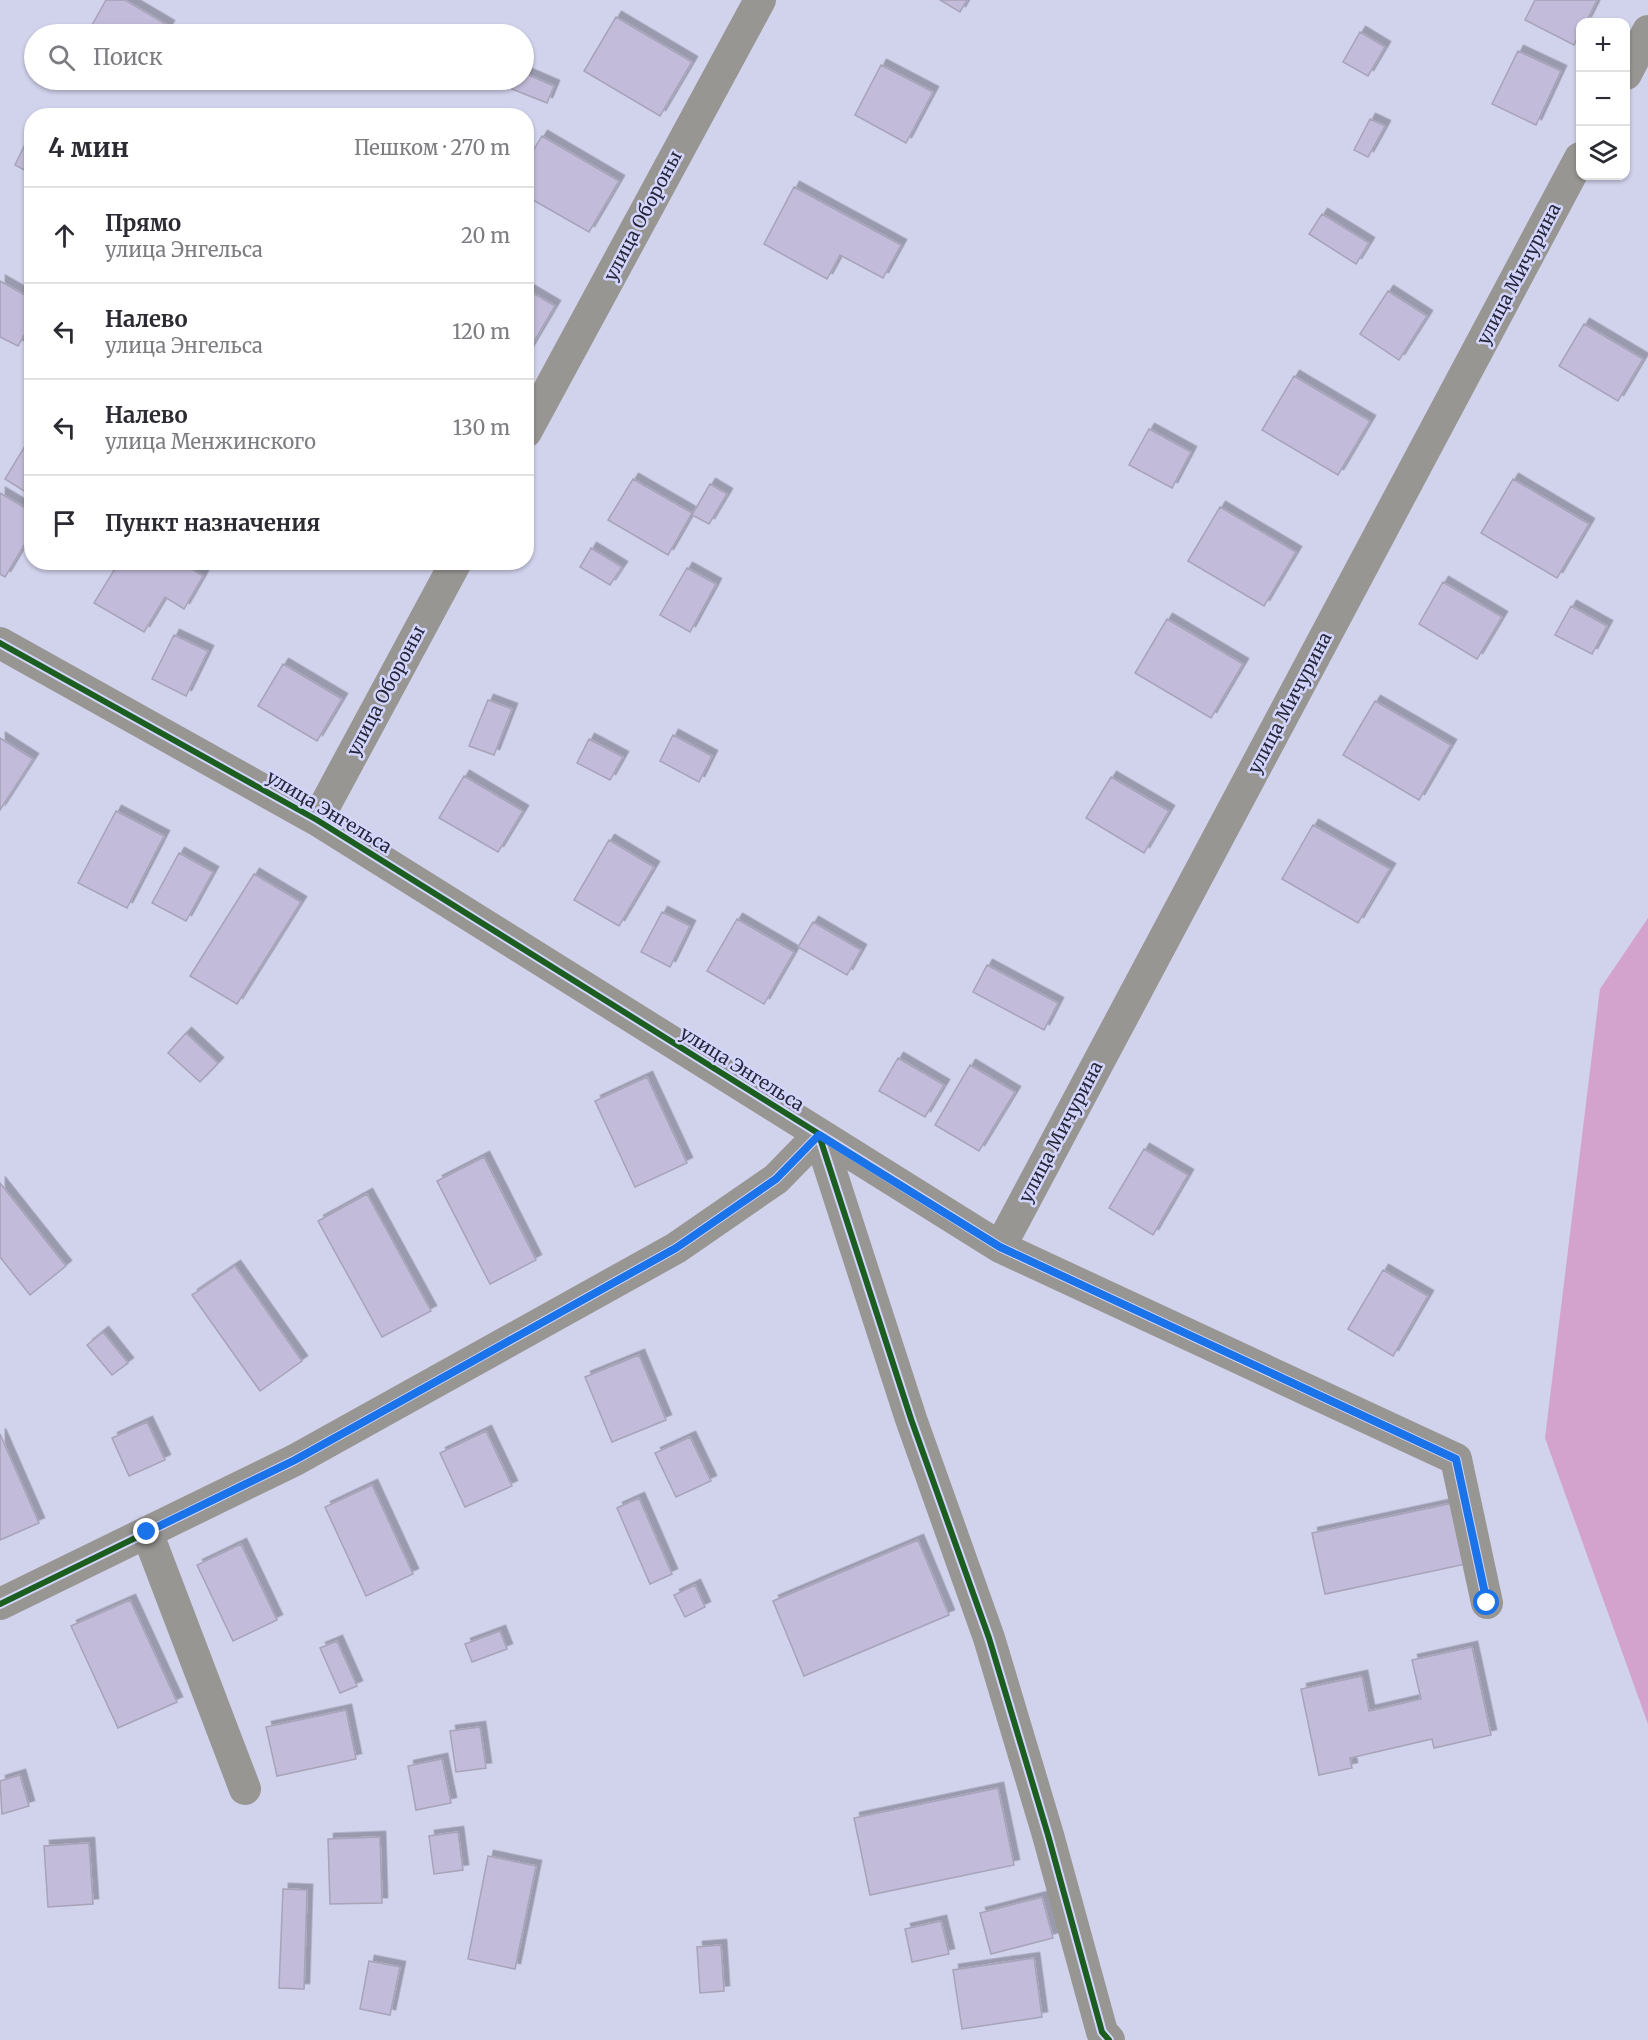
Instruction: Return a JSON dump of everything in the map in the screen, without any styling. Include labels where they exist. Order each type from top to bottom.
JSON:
[{"type":"street","name":"улица Обороны","points":[[534,417],[760,0]]},
{"type":"street","points":[[1627,72],[1648,31]]},
{"type":"street","name":"улица Мичурина","points":[[1000,1247],[1576,167]]},
{"type":"street","name":"улица Обороны","points":[[317,820],[452,570]]},
{"type":"street","name":"улица Энгельса","points":[[0,643],[317,820],[1000,1247],[1456,1459],[1487,1603]]},
{"type":"street","points":[[0,1604],[295,1460],[676,1248],[776,1179],[819,1135],[911,1419],[989,1638],[1048,1835],[1102,2032],[1109,2040]]},
{"type":"street","points":[[147,1532],[245,1790]]},
{"type":"shaded area","points":[[1648,918],[1648,1724],[1545,1438],[1600,989]]},
{"type":"building","points":[[106,0],[125,0],[166,24],[93,24]]},
{"type":"building","points":[[940,0],[967,0],[960,12]]},
{"type":"building","points":[[1535,0],[1597,0],[1588,18],[1576,18],[1574,45],[1525,20]]},
{"type":"building","points":[[616,17],[692,62],[660,116],[584,71]]},
{"type":"building","points":[[1360,32],[1385,47],[1368,76],[1343,62]]},
{"type":"building","points":[[1518,51],[1561,71],[1536,125],[1492,104]]},
{"type":"building","points":[[881,65],[933,92],[906,143],[855,115]]},
{"type":"building","points":[[534,77],[554,86],[547,103],[514,90],[534,90]]},
{"type":"building","points":[[1370,119],[1385,126],[1368,157],[1354,150]]},
{"type":"building","points":[[542,136],[619,181],[589,232],[534,201],[534,149]]},
{"type":"building","points":[[24,146],[24,170],[15,165]]},
{"type":"building","points":[[794,187],[901,245],[883,278],[840,255],[827,279],[764,244]]},
{"type":"building","points":[[1322,214],[1369,243],[1356,264],[1309,234]]},
{"type":"building","points":[[0,281],[24,294],[24,335],[18,346],[0,337]]},
{"type":"building","points":[[1388,291],[1427,316],[1399,360],[1360,334]]},
{"type":"building","points":[[534,294],[555,306],[534,341]]},
{"type":"building","points":[[1584,324],[1643,359],[1618,401],[1559,366]]},
{"type":"building","points":[[1294,376],[1370,421],[1338,475],[1262,430]]},
{"type":"building","points":[[1149,429],[1191,452],[1172,488],[1129,465]]},
{"type":"building","points":[[24,448],[24,491],[5,479]]},
{"type":"building","points":[[633,479],[692,513],[668,555],[608,520]]},
{"type":"building","points":[[1513,479],[1589,524],[1557,578],[1481,533]]},
{"type":"building","points":[[710,484],[727,494],[709,524],[692,515]]},
{"type":"building","points":[[0,493],[24,507],[24,545],[5,577],[0,574]]},
{"type":"building","points":[[1220,507],[1296,552],[1264,606],[1188,561]]},
{"type":"building","points":[[591,548],[622,567],[610,585],[580,567]]},
{"type":"building","points":[[687,568],[716,584],[690,632],[660,615]]},
{"type":"building","points":[[114,570],[194,570],[203,576],[184,609],[165,597],[144,632],[94,603]]},
{"type":"building","points":[[1443,582],[1502,617],[1477,659],[1419,624]]},
{"type":"building","points":[[1571,606],[1607,626],[1592,654],[1555,635]]},
{"type":"building","points":[[1167,619],[1243,664],[1211,718],[1135,673]]},
{"type":"building","points":[[174,635],[208,651],[186,696],[152,679]]},
{"type":"building","points":[[283,664],[342,699],[317,741],[258,706]]},
{"type":"building","points":[[488,700],[512,709],[494,755],[469,746]]},
{"type":"building","points":[[1375,701],[1451,745],[1419,800],[1343,755]]},
{"type":"building","points":[[673,735],[712,756],[699,782],[660,761]]},
{"type":"building","points":[[0,738],[33,759],[0,810]]},
{"type":"building","points":[[589,739],[623,757],[610,780],[577,763]]},
{"type":"building","points":[[464,776],[523,811],[498,852],[439,818]]},
{"type":"building","points":[[1111,777],[1169,811],[1144,853],[1086,818]]},
{"type":"building","points":[[116,811],[164,836],[127,908],[78,883]]},
{"type":"building","points":[[1313,825],[1390,869],[1358,923],[1282,879]]},
{"type":"building","points":[[609,840],[654,867],[619,926],[574,900]]},
{"type":"building","points":[[179,853],[213,872],[186,921],[152,903]]},
{"type":"building","points":[[254,874],[301,902],[237,1004],[190,976]]},
{"type":"building","points":[[662,912],[690,926],[670,967],[641,952]]},
{"type":"building","points":[[737,919],[794,952],[764,1004],[707,971]]},
{"type":"building","points":[[813,922],[861,950],[847,975],[798,947]]},
{"type":"building","points":[[987,965],[1058,1003],[1044,1030],[973,992]]},
{"type":"building","points":[[186,1033],[218,1063],[200,1082],[168,1053]]},
{"type":"building","points":[[898,1058],[944,1085],[925,1117],[879,1091]]},
{"type":"building","points":[[970,1065],[1015,1092],[979,1151],[935,1125]]},
{"type":"building","points":[[647,1077],[687,1163],[635,1187],[595,1101]]},
{"type":"building","points":[[1144,1149],[1188,1175],[1153,1235],[1109,1208]]},
{"type":"building","points":[[484,1157],[536,1260],[490,1284],[437,1181]]},
{"type":"building","points":[[0,1183],[66,1266],[30,1295],[0,1257]]},
{"type":"building","points":[[367,1194],[431,1311],[382,1337],[318,1221]]},
{"type":"building","points":[[235,1266],[302,1361],[260,1391],[192,1295]]},
{"type":"building","points":[[1383,1270],[1428,1296],[1393,1356],[1348,1329]]},
{"type":"building","points":[[103,1332],[128,1363],[112,1375],[87,1345]]},
{"type":"building","points":[[639,1355],[666,1420],[612,1442],[585,1377]]},
{"type":"building","points":[[147,1422],[165,1460],[129,1476],[112,1438]]},
{"type":"building","points":[[486,1431],[512,1486],[465,1507],[440,1453]]},
{"type":"building","points":[[0,1434],[39,1523],[0,1540]]},
{"type":"building","points":[[690,1437],[711,1481],[676,1497],[655,1453]]},
{"type":"building","points":[[372,1485],[413,1574],[366,1596],[325,1507]]},
{"type":"building","points":[[639,1498],[672,1574],[650,1584],[617,1508]]},
{"type":"building","points":[[1453,1503],[1466,1564],[1325,1594],[1312,1533]]},
{"type":"building","points":[[918,1540],[949,1615],[804,1676],[773,1601]]},
{"type":"building","points":[[241,1544],[277,1620],[233,1641],[197,1565]]},
{"type":"building","points":[[695,1585],[705,1607],[685,1617],[674,1595]]},
{"type":"building","points":[[130,1600],[177,1702],[118,1728],[71,1626]]},
{"type":"building","points":[[500,1631],[507,1649],[472,1662],[465,1644]]},
{"type":"building","points":[[337,1641],[357,1686],[340,1693],[320,1648]]},
{"type":"building","points":[[1472,1647],[1491,1735],[1434,1748],[1432,1739],[1350,1758],[1352,1768],[1319,1775],[1301,1689],[1362,1676],[1369,1711],[1421,1699],[1412,1660]]},
{"type":"building","points":[[346,1710],[356,1759],[277,1776],[266,1727]]},
{"type":"building","points":[[480,1727],[486,1768],[456,1772],[450,1731]]},
{"type":"building","points":[[442,1759],[451,1803],[416,1810],[408,1766]]},
{"type":"building","points":[[20,1775],[29,1806],[2,1814],[0,1781]]},
{"type":"building","points":[[998,1788],[1014,1865],[870,1895],[854,1818]]},
{"type":"building","points":[[458,1832],[463,1870],[434,1874],[429,1836]]},
{"type":"building","points":[[380,1837],[382,1903],[330,1904],[328,1839]]},
{"type":"building","points":[[89,1843],[93,1904],[48,1907],[44,1846]]},
{"type":"building","points":[[488,1856],[536,1866],[515,1969],[468,1959]]},
{"type":"building","points":[[283,1889],[307,1890],[304,1989],[279,1988]]},
{"type":"building","points":[[1042,1897],[1053,1938],[991,1954],[980,1913]]},
{"type":"building","points":[[941,1921],[949,1954],[912,1962],[905,1929]]},
{"type":"building","points":[[721,1945],[724,1991],[700,1993],[697,1947]]},
{"type":"building","points":[[1034,1958],[1042,2017],[962,2029],[953,1970]]},
{"type":"building","points":[[369,1961],[400,1967],[390,2015],[360,2009]]},
{"type":"cycle path","points":[[0,643],[317,820],[1000,1247],[1456,1459],[1487,1603]]},
{"type":"cycle path","points":[[0,1604],[295,1460],[676,1248],[776,1179],[819,1135],[911,1419],[989,1638],[1048,1835],[1102,2032],[1109,2040]]},
{"type":"route","points":[[147,1532],[295,1460],[676,1248],[776,1179],[819,1135],[1000,1247],[1456,1459],[1487,1603]]}]
